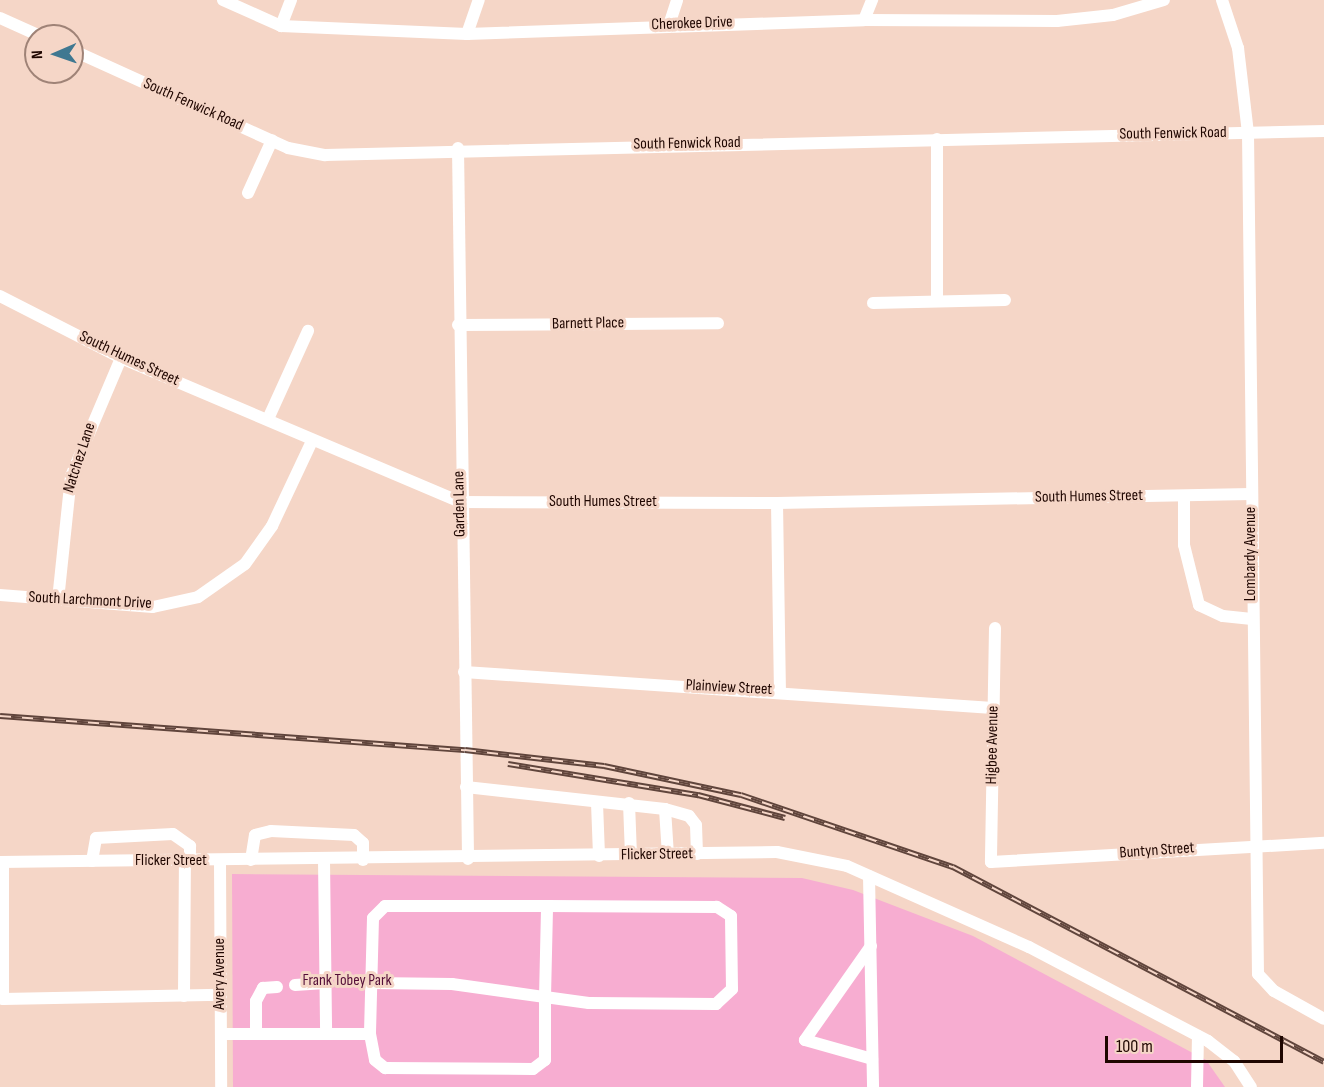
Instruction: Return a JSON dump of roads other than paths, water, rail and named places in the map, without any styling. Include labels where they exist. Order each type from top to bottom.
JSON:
[{"type":"street","name":"Cherokee Drive","points":[[223,0],[281,26],[467,34],[669,25],[864,20],[1057,21],[1113,15],[1164,0]]},
{"type":"street","points":[[281,26],[291,0]]},
{"type":"street","points":[[467,34],[479,0]]},
{"type":"street","points":[[669,25],[678,0]]},
{"type":"street","points":[[864,20],[872,0]]},
{"type":"street","name":"Lombardy Avenue","points":[[1222,0],[1238,48],[1248,133],[1253,845],[1260,975],[1274,991],[1324,1018]]},
{"type":"street","points":[[0,18],[24,29]]},
{"type":"street","name":"South Fenwick Road","points":[[84,55],[272,140],[325,155],[458,148],[1324,131]]},
{"type":"street","points":[[937,139],[937,301]]},
{"type":"street","points":[[248,193],[272,140]]},
{"type":"street","name":"Garden Lane","points":[[458,148],[460,502],[468,859]]},
{"type":"street","name":"South Humes Street","points":[[0,296],[121,358],[460,502],[777,503],[1251,494]]},
{"type":"street","points":[[873,303],[1005,300]]},
{"type":"street","name":"Barnett Place","points":[[458,325],[718,323]]},
{"type":"street","points":[[268,419],[308,331]]},
{"type":"street","name":"Natchez Lane","points":[[58,600],[71,476],[121,358]]},
{"type":"street","name":"South Larchmont Drive","points":[[0,595],[153,607],[198,597],[245,564],[272,526],[312,441]]},
{"type":"street","points":[[1184,495],[1184,545],[1199,605],[1223,616],[1252,619]]},
{"type":"street","points":[[777,503],[780,691]]},
{"type":"street","name":"Higbee Avenue","points":[[991,862],[995,628]]},
{"type":"street","name":"Plainview Street","points":[[464,672],[780,691],[993,708]]},
{"type":"street","points":[[466,788],[597,803],[629,803],[665,809],[689,816],[696,825],[697,854]]},
{"type":"street","points":[[597,803],[599,856]]},
{"type":"street","points":[[629,803],[631,855]]},
{"type":"street","points":[[665,809],[668,855]]},
{"type":"street","points":[[251,860],[255,835],[271,831],[354,835],[363,843],[363,860]]},
{"type":"street","points":[[92,861],[94,841],[102,837],[173,834],[190,846],[184,996]]},
{"type":"street","name":"Buntyn Street","points":[[991,862],[1253,845],[1324,843]]},
{"type":"street","name":"Flicker Street","points":[[1,862],[468,859],[777,852],[870,876],[1029,947],[1198,1036],[1234,1061],[1251,1087]]},
{"type":"street","points":[[324,860],[326,1034]]},
{"type":"street","name":"Avery Avenue","points":[[220,861],[221,1087]]},
{"type":"street","points":[[1,862],[2,999],[220,995]]},
{"type":"street","points":[[870,876],[873,1087]]},
{"type":"street","points":[[372,983],[452,984],[545,997],[589,1003],[716,1004],[732,989],[731,916],[717,907],[547,906],[385,906],[373,918],[370,1034],[375,1060],[385,1068],[533,1069],[545,1060],[545,997],[547,906]]},
{"type":"street","points":[[870,946],[806,1040],[872,1059]]},
{"type":"street","points":[[296,985],[325,983]]},
{"type":"street","points":[[256,1034],[256,1001],[263,988],[277,987]]},
{"type":"street","points":[[221,1034],[370,1034]]},
{"type":"street","points":[[1197,1087],[1198,1036]]},
{"type":"railway","points":[[0,716],[465,750],[604,766],[741,795],[953,867],[1324,1062]]},
{"type":"railway","points":[[508,764],[698,795],[785,818]]},
{"type":"park label","name":"Frank Tobey Park","points":[[347,981]]}]
